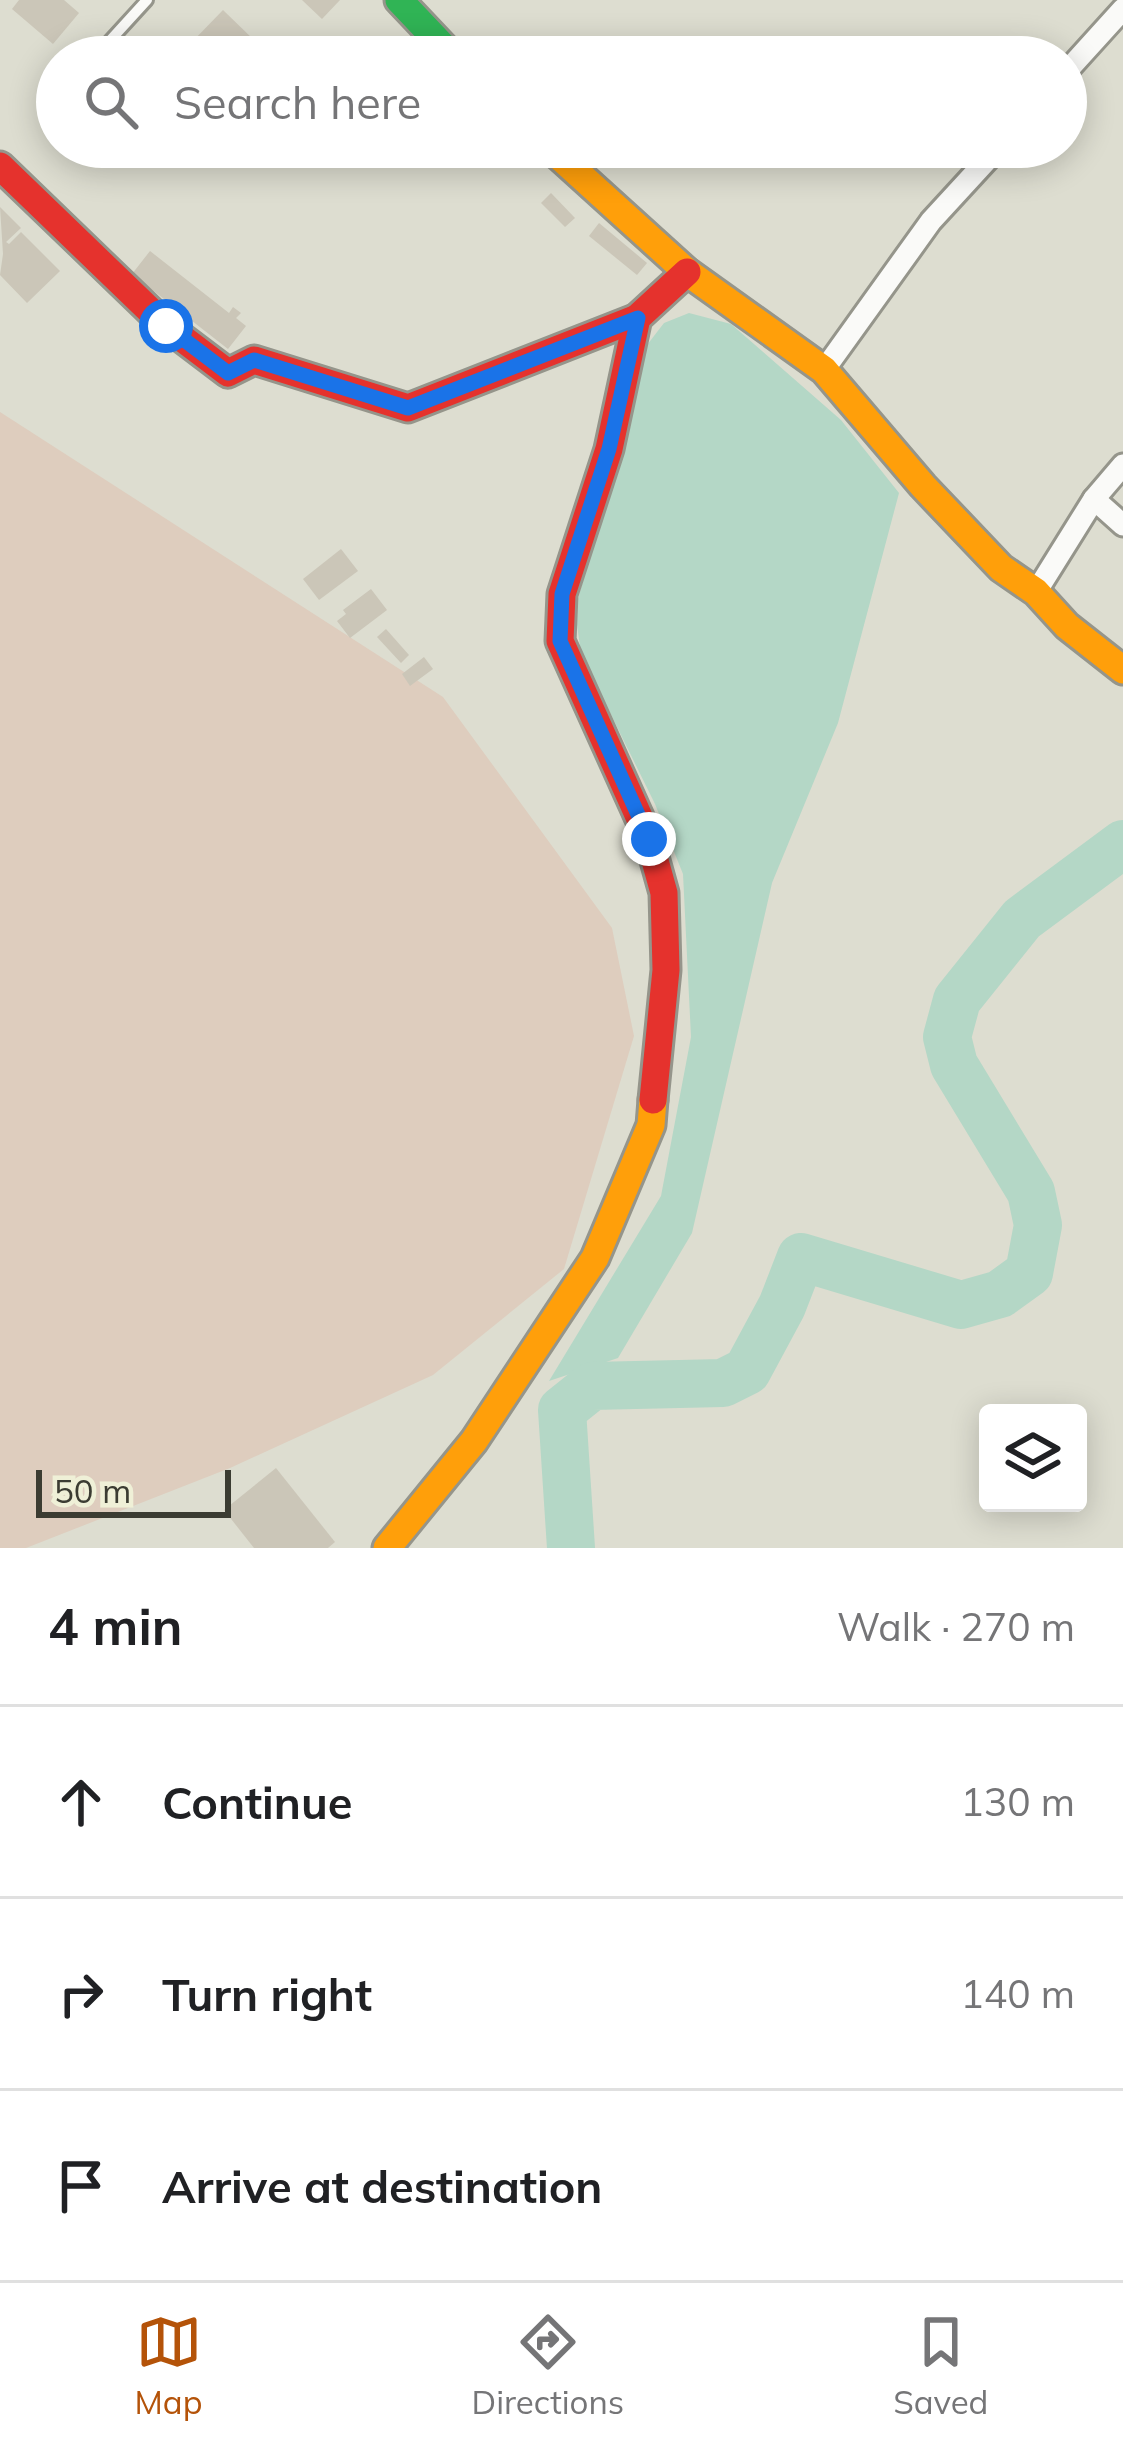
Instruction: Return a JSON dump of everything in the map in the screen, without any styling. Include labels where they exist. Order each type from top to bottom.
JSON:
[{"type":"street","points":[[399,0],[433,36]]},
{"type":"street","points":[[1087,49],[1123,9]]},
{"type":"street","points":[[0,166],[166,326],[228,373],[254,360],[408,408],[638,318],[687,272]]},
{"type":"street","points":[[572,168],[687,272],[824,370],[1001,568],[1036,592],[1067,626],[1123,670]]},
{"type":"street","points":[[824,370],[932,221],[980,168]]},
{"type":"street","points":[[387,1548],[474,1441],[595,1258],[651,1125],[666,970],[664,892],[649,839],[560,641],[562,594],[609,449],[638,318]]},
{"type":"street","points":[[1036,592],[1094,499],[1123,465]]},
{"type":"street","points":[[1094,499],[1123,525]]},
{"type":"lane","points":[[114,36],[147,0]]},
{"type":"shaded area","points":[[689,313],[731,324],[841,420],[899,493],[838,723],[772,883],[692,1233],[618,1358],[549,1381],[661,1196],[691,1037],[683,874],[655,804],[581,654],[575,610],[647,345],[664,323]]},
{"type":"shaded area","points":[[0,412],[443,697],[612,928],[634,1036],[564,1269],[433,1375],[230,1468],[26,1548],[0,1548]]},
{"type":"building","points":[[19,0],[64,0],[79,13],[60,36],[44,36],[12,9]]},
{"type":"building","points":[[302,0],[340,0],[322,19]]},
{"type":"building","points":[[223,10],[250,36],[198,36]]},
{"type":"building","points":[[551,193],[575,218],[565,227],[541,203]]},
{"type":"building","points":[[0,207],[21,228],[6,242],[21,232],[60,271],[27,303],[0,275]]},
{"type":"building","points":[[599,223],[647,263],[637,275],[589,236]]},
{"type":"building","points":[[150,251],[229,313],[233,307],[241,313],[236,318],[246,326],[228,349],[132,274]]},
{"type":"building","points":[[341,549],[358,571],[319,600],[303,579]]},
{"type":"building","points":[[371,589],[387,610],[350,638],[337,621],[346,614],[343,610]]},
{"type":"building","points":[[386,629],[409,655],[401,663],[377,637]]},
{"type":"building","points":[[424,657],[433,669],[410,686],[402,674]]},
{"type":"building","points":[[276,1468],[335,1542],[328,1548],[254,1548],[224,1510]]},
{"type":"waterway","points":[[571,1548],[562,1410],[592,1386],[723,1383],[747,1371],[782,1306],[801,1257],[961,1305],[1000,1294],[1029,1273],[1038,1225],[1031,1192],[954,1065],[947,1037],[957,1000],[1022,919],[1123,844]]},
{"type":"traffic: fast","points":[[399,0],[433,36]]},
{"type":"traffic: slow","points":[[572,168],[687,272],[824,370],[1001,568],[1036,592],[1067,626],[1123,670]]},
{"type":"traffic: slow","points":[[387,1548],[474,1441],[595,1258],[651,1125],[653,1100]]},
{"type":"traffic: jam","points":[[0,166],[166,326],[228,373],[254,360],[408,408],[637,318]]},
{"type":"traffic: jam","points":[[653,1100],[666,970],[664,893],[649,839],[560,641],[562,594],[609,449],[637,318],[687,272]]},
{"type":"route","points":[[166,326],[228,373],[254,360],[280,365],[408,408],[638,318],[609,449],[562,594],[560,641],[649,839]]}]
